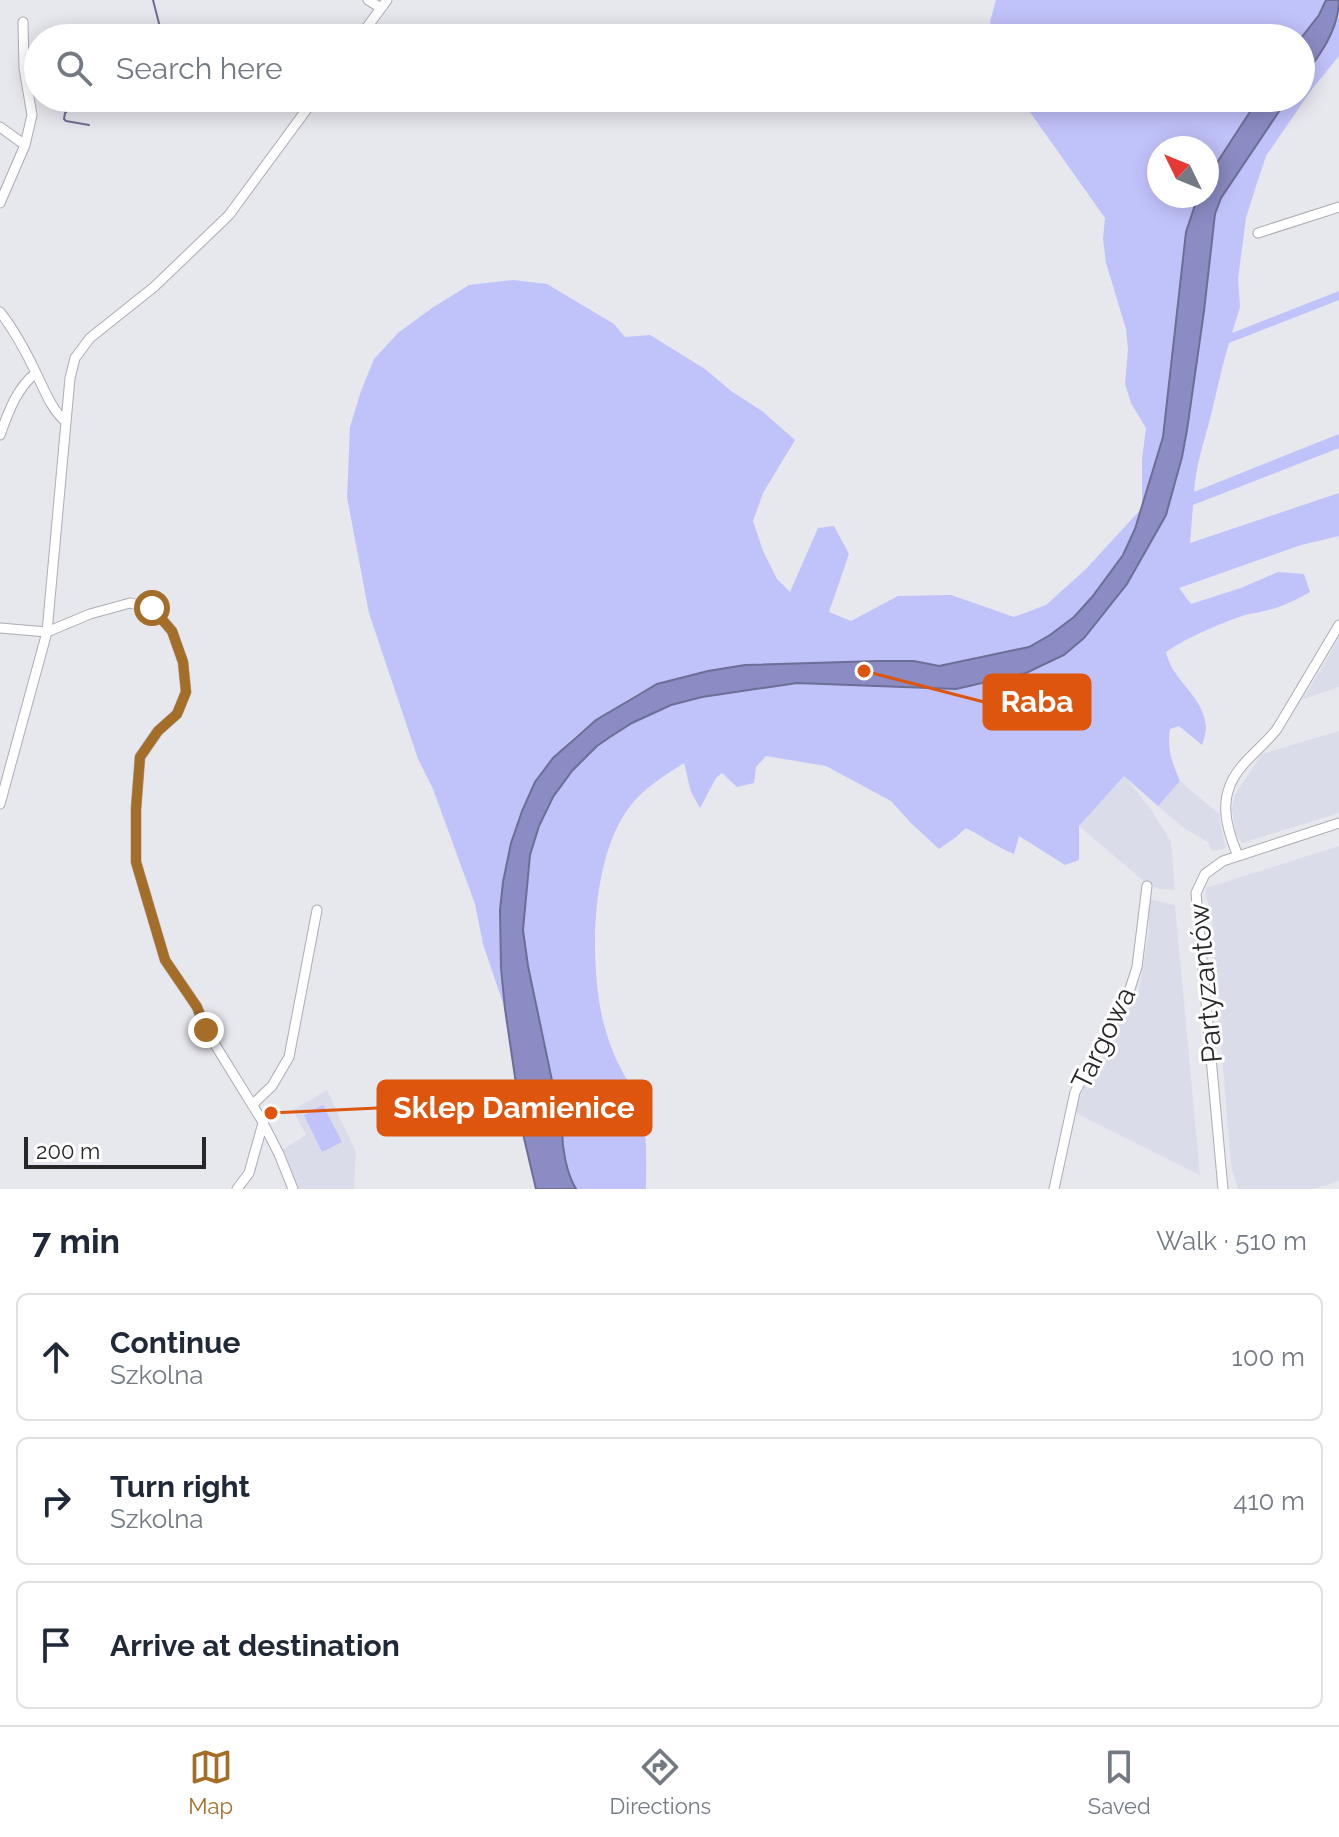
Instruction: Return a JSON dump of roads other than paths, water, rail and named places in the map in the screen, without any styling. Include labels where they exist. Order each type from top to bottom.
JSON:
[{"type":"street","points":[[368,0],[384,4],[369,24]]},
{"type":"street","points":[[23,22],[24,68]]},
{"type":"street","points":[[0,203],[25,145],[31,112]]},
{"type":"street","points":[[0,804],[47,632],[70,378],[75,358],[90,338],[154,287],[229,215],[305,112]]},
{"type":"street","points":[[0,127],[25,145]]},
{"type":"street","points":[[1258,233],[1339,207]]},
{"type":"street","points":[[0,312],[52,406],[66,422]]},
{"type":"street","points":[[0,435],[10,409],[28,379],[36,373]]},
{"type":"street","points":[[0,628],[47,632],[90,614],[130,603],[152,608],[172,631],[183,662],[186,692],[177,714],[158,731],[140,757],[136,862],[165,960],[197,1007],[206,1030],[263,1123],[293,1189]]},
{"type":"street","points":[[1238,856],[1226,817],[1225,804],[1230,787],[1240,769],[1277,729],[1339,625]]},
{"type":"street","name":"Partyzantów","points":[[1223,1189],[1196,893],[1205,874],[1223,861],[1339,823]]},
{"type":"street","name":"Targowa","points":[[1054,1189],[1075,1092],[1129,992],[1137,967],[1147,886]]},
{"type":"street","points":[[252,1105],[272,1086],[289,1057],[317,910]]},
{"type":"street","points":[[237,1189],[249,1173],[263,1123]]},
{"type":"waterway","points":[[153,0],[159,24]]},
{"type":"waterway","points":[[66,112],[66,121],[89,125]]},
{"type":"place","name":"Raba","points":[[864,671]]},
{"type":"place","name":"Sklep Damienice","points":[[271,1113]]}]
